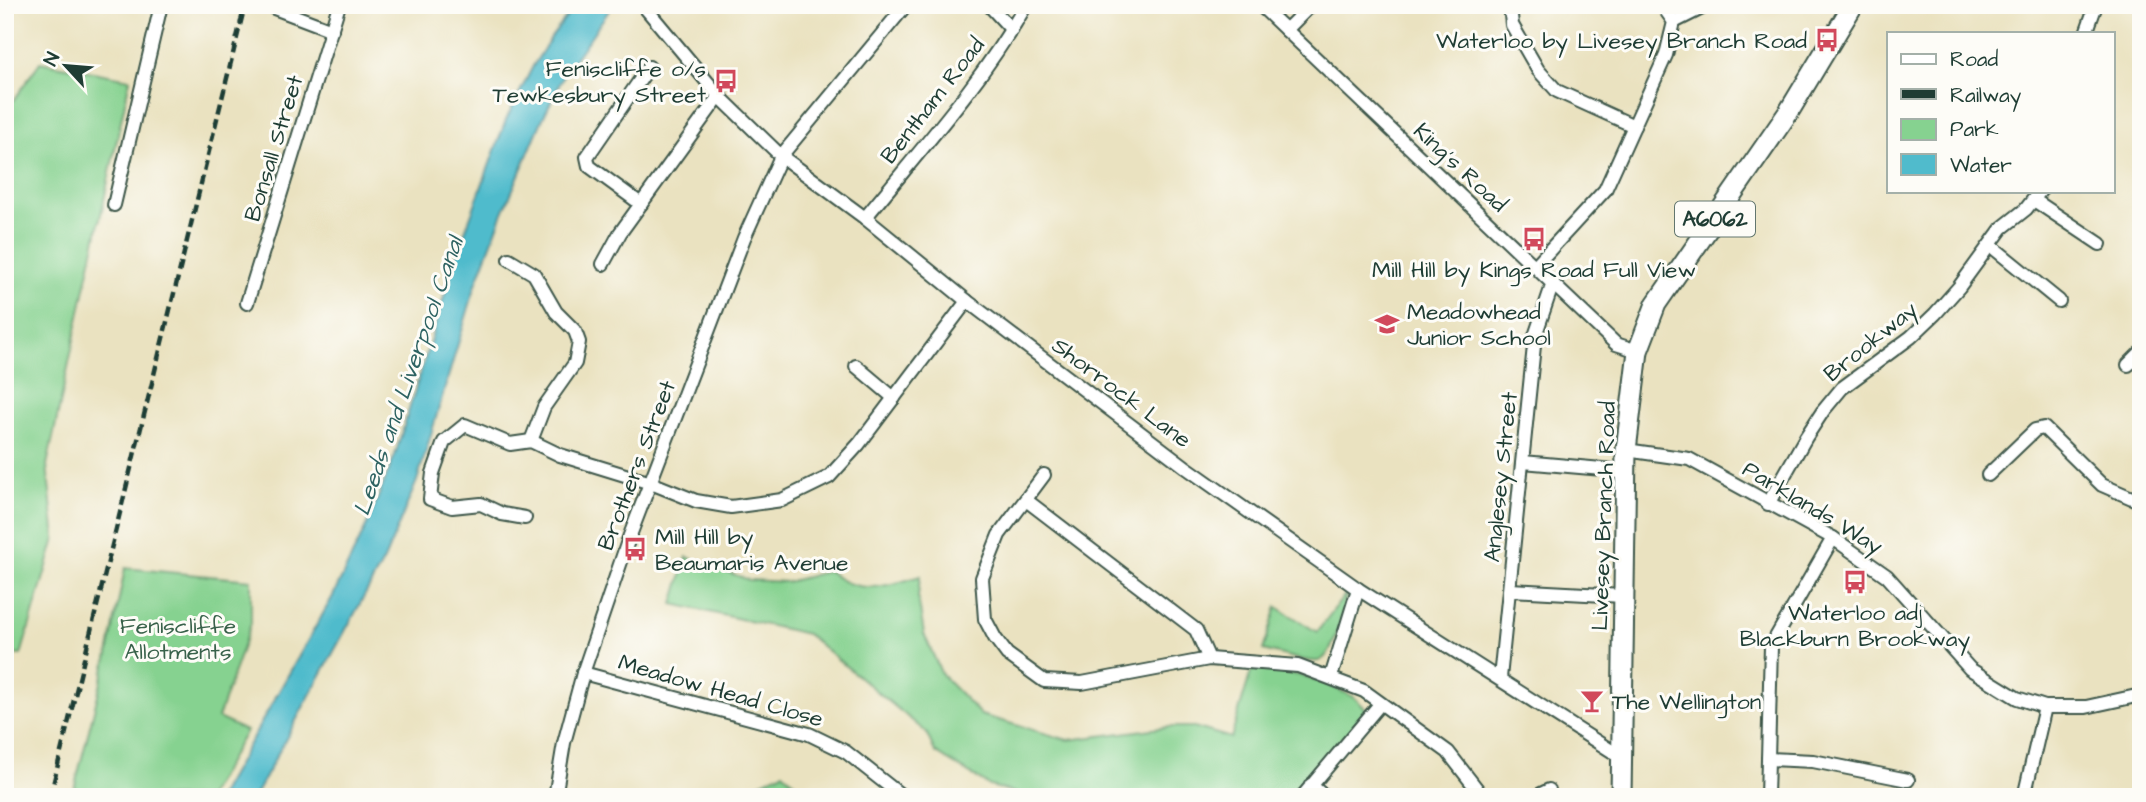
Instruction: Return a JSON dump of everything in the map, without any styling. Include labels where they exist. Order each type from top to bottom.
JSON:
[{"type":"main road","name":"Livesey Branch Road","points":[[1621,797],[1625,471],[1638,351],[1656,304],[1788,113],[1853,5]]},
{"type":"street","points":[[114,205],[161,5]]},
{"type":"street","name":"Bonsall Street","points":[[247,303],[339,5]]},
{"type":"street","name":"Shorrock Lane","points":[[643,5],[719,96],[781,156],[865,218],[967,301],[1187,468],[1358,589],[1621,757]]},
{"type":"street","name":"Brothers Street","points":[[555,797],[564,743],[583,673],[651,483],[744,238],[781,156],[906,5]]},
{"type":"street","points":[[989,5],[1012,30]]},
{"type":"street","name":"Bentham Road","points":[[865,218],[980,75],[1026,5]]},
{"type":"street","name":"King's Road","points":[[1260,5],[1616,344],[1638,351]]},
{"type":"street","points":[[1286,30],[1311,5]]},
{"type":"street","points":[[1510,5],[1512,25],[1538,70],[1557,91],[1634,126]]},
{"type":"street","points":[[1535,266],[1605,190],[1666,55],[1674,22],[1662,5]]},
{"type":"street","points":[[1674,22],[1708,5]]},
{"type":"street","points":[[2086,32],[2096,5]]},
{"type":"street","points":[[274,8],[332,30]]},
{"type":"street","points":[[641,204],[589,166],[587,157],[649,67]]},
{"type":"street","points":[[603,264],[620,233],[719,96]]},
{"type":"street","points":[[2037,196],[2100,244]]},
{"type":"street","name":"Brookway","points":[[1768,504],[1805,437],[1842,388],[1911,337],[1936,314],[2002,228],[2037,196]]},
{"type":"street","points":[[1990,245],[2059,301]]},
{"type":"street","points":[[509,259],[534,274],[556,312],[575,331],[579,342],[575,363],[544,407],[531,441]]},
{"type":"street","name":"Anglesey Street","points":[[1500,678],[1535,335],[1553,283]]},
{"type":"street","points":[[525,518],[502,514],[481,504],[452,508],[430,499],[433,473],[444,442],[465,425],[510,444],[531,441],[560,456],[651,483],[696,501],[731,507],[782,500],[829,477],[859,444],[967,301]]},
{"type":"street","points":[[2128,365],[2141,352]]},
{"type":"street","points":[[856,366],[894,398]]},
{"type":"street","points":[[1987,475],[2030,434],[2044,428],[2102,485],[2141,502]]},
{"type":"street","name":"Parklands Way","points":[[1626,450],[1689,459],[1833,538],[1887,576],[1970,669],[2017,698],[2045,707],[2086,707],[2141,695]]},
{"type":"street","points":[[1523,462],[1625,471]]},
{"type":"street","points":[[1044,475],[999,535],[982,578],[985,619],[1007,654],[1044,681],[1082,683],[1209,659],[1298,666],[1364,691],[1448,752],[1482,797]]},
{"type":"street","points":[[1026,500],[1196,630],[1209,659]]},
{"type":"street","points":[[1767,797],[1771,646],[1833,538]]},
{"type":"street","points":[[1331,677],[1358,589]]},
{"type":"street","points":[[1510,590],[1623,596]]},
{"type":"street","name":"Meadow Head Close","points":[[583,673],[809,734],[846,752],[903,797]]},
{"type":"street","points":[[1302,797],[1380,704]]},
{"type":"street","points":[[2024,797],[2045,707]]},
{"type":"street","points":[[1768,759],[1813,761],[1908,780]]},
{"type":"street","points":[[1311,785],[1325,797]]},
{"type":"street","points":[[1535,797],[1549,790]]},
{"type":"green space","points":[[40,62],[130,79],[47,465],[55,539],[21,655],[5,654],[5,103],[14,100]]},
{"type":"green space","points":[[687,557],[749,580],[787,582],[829,571],[851,584],[873,587],[920,576],[918,597],[924,634],[942,675],[981,715],[1068,740],[1168,727],[1194,727],[1231,738],[1252,668],[1299,675],[1324,683],[1354,697],[1369,712],[1308,779],[1296,797],[1030,797],[990,786],[935,752],[926,732],[807,634],[673,604]]},
{"type":"green space","name":"Feniscliffe Allotments","points":[[125,568],[251,580],[251,623],[218,718],[246,731],[208,797],[72,797],[108,655]]},
{"type":"green space","points":[[1347,592],[1334,642],[1324,658],[1306,661],[1263,650],[1277,607],[1317,632]]},
{"type":"green space","points":[[783,772],[810,797],[742,797],[743,791]]},
{"type":"water","points":[[576,5],[613,5],[565,73],[502,215],[476,284],[417,481],[384,560],[254,797],[219,797],[333,596],[366,527],[395,455],[459,248],[506,120],[533,66]]},
{"type":"railway","points":[[50,797],[245,5]]},
{"type":"place","name":"Waterloo by Livesey Branch Road","points":[[1827,40]]},
{"type":"place","name":"Feniscliffe o/s Tewkesbury Street","points":[[726,81]]},
{"type":"place","name":"Mill Hill by Kings Road Full View","points":[[1534,239]]},
{"type":"place","name":"Meadowhead Junior School","points":[[1387,324]]},
{"type":"place","name":"Mill Hill by Beaumaris Avenue","points":[[635,549]]},
{"type":"place","name":"Waterloo adj Blackburn Brookway","points":[[1855,582]]},
{"type":"place","name":"The Wellington","points":[[1592,701]]},
{"type":"water label","name":"Leeds and Liverpool Canal","points":[[408,376]]}]
